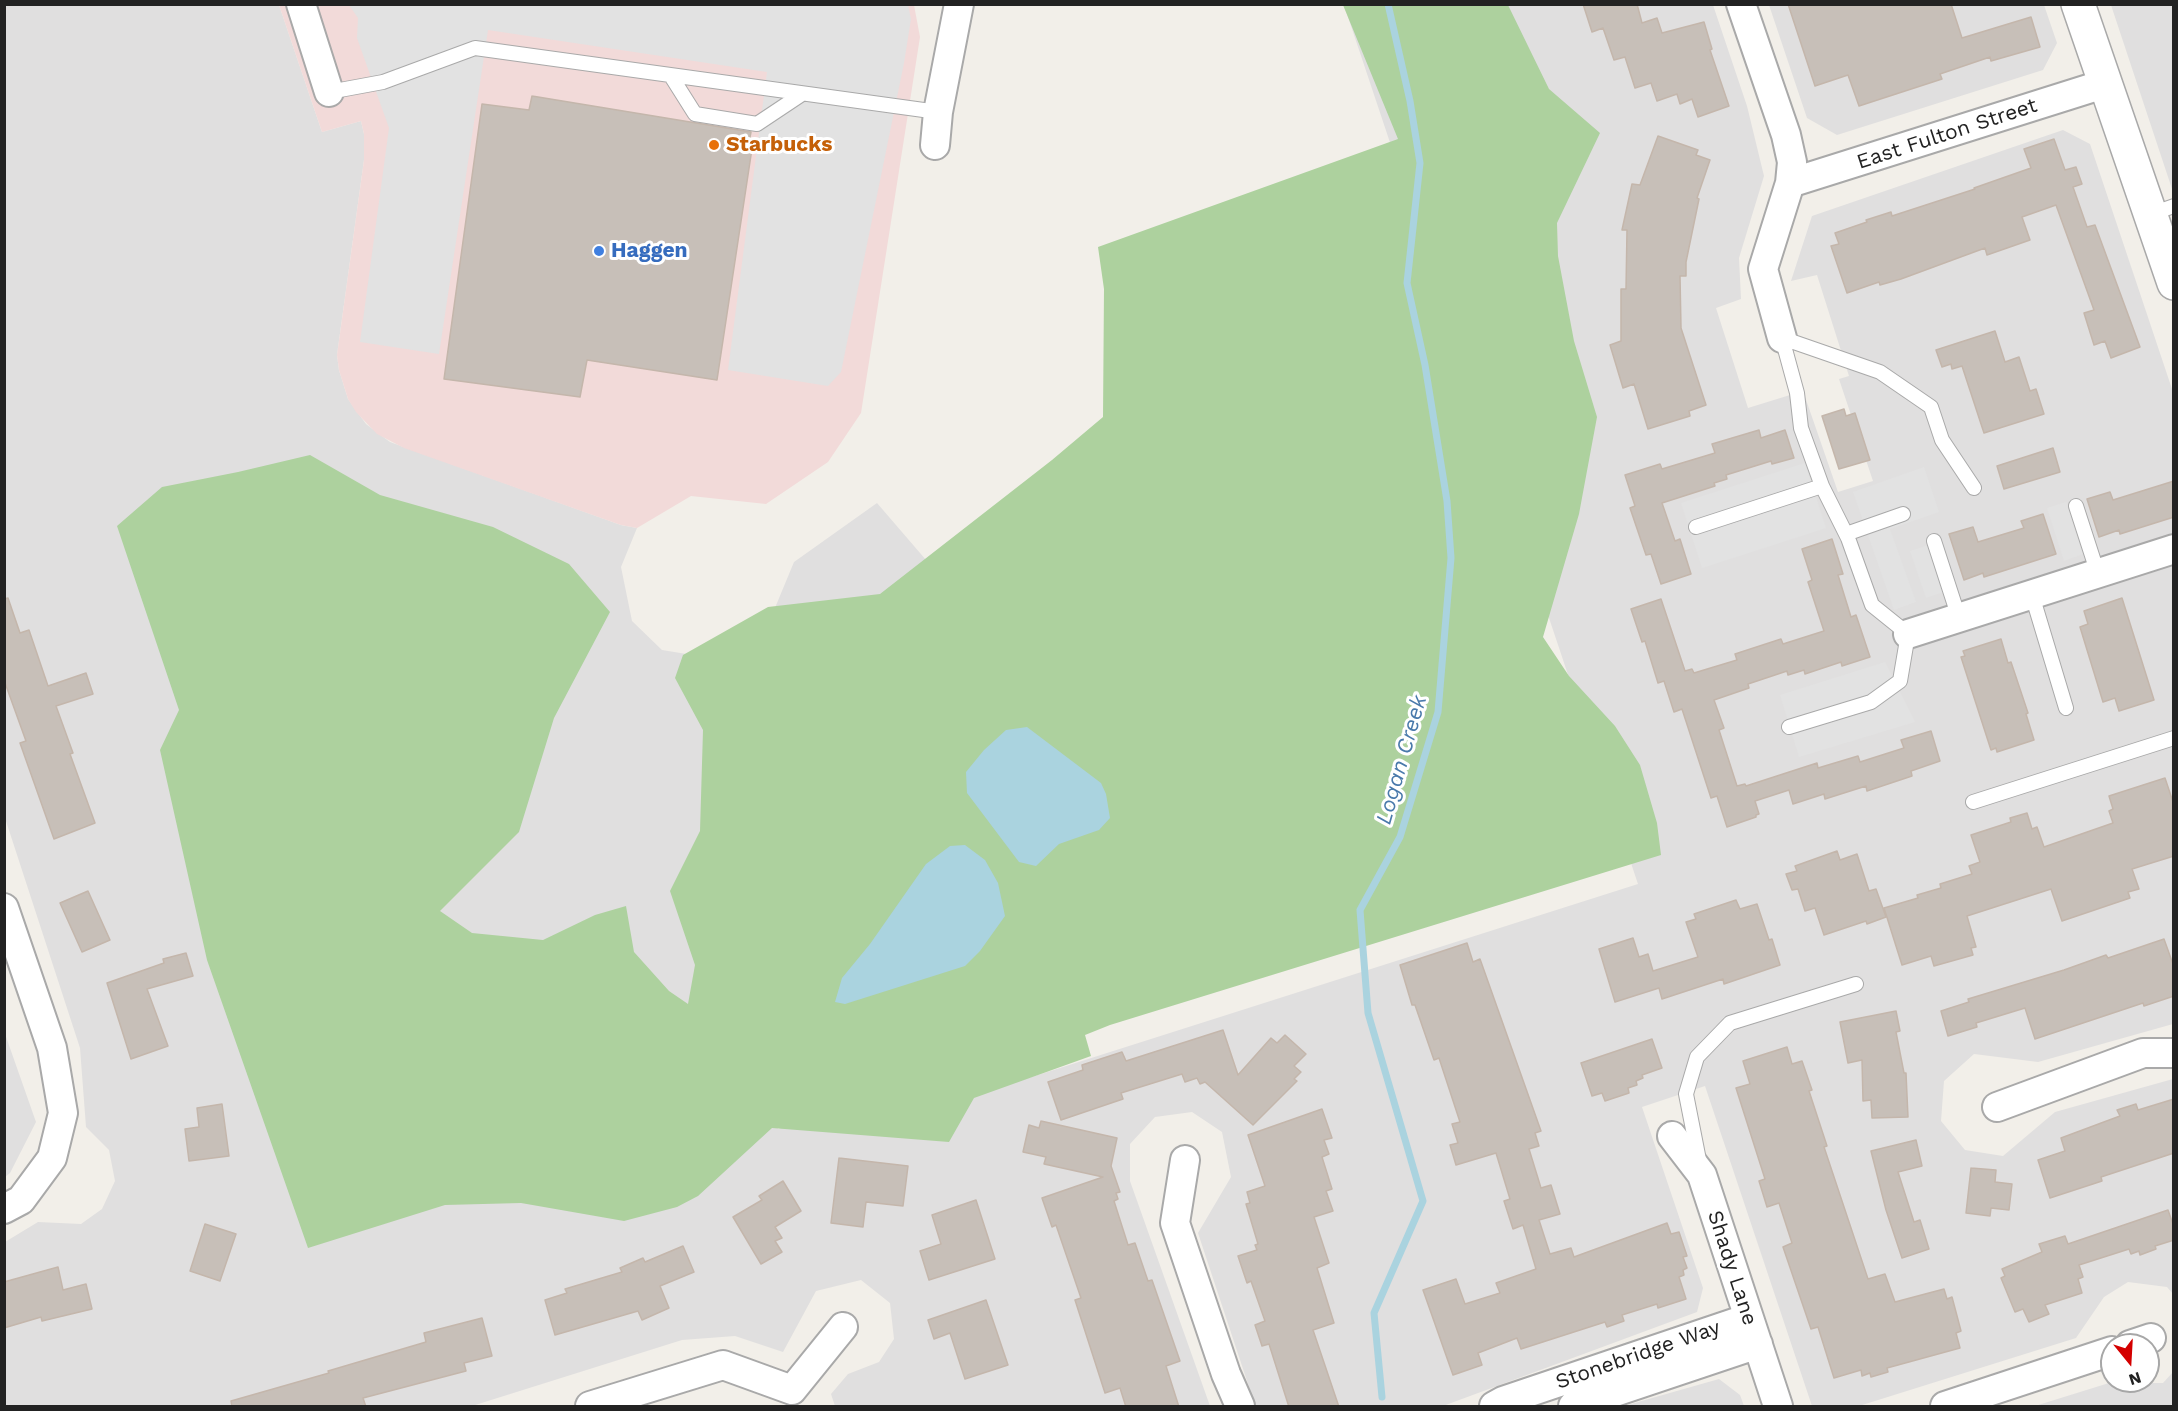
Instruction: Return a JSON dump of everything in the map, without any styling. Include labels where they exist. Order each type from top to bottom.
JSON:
[{"type":"street","points":[[301,4],[329,92]]},
{"type":"street","points":[[935,145],[938,112],[960,4]]},
{"type":"street","points":[[1741,4],[1786,135],[1792,162],[1790,183],[1763,269],[1782,338]]},
{"type":"street","points":[[2078,4],[2104,84],[2162,210],[2174,283]]},
{"type":"street","name":"East Fulton Street","points":[[1790,183],[2104,84]]},
{"type":"street","points":[[1908,634],[2174,549]]},
{"type":"street","points":[[4,908],[52,1048],[63,1113],[52,1158],[21,1200],[4,1209]]},
{"type":"street","points":[[1996,1107],[2143,1053],[2174,1053]]},
{"type":"street","name":"Shady Lane","points":[[1672,1136],[1702,1175],[1779,1407]]},
{"type":"street","points":[[1185,1160],[1175,1223],[1226,1374],[1240,1407]]},
{"type":"street","points":[[590,1407],[723,1365],[797,1398],[843,1327]]},
{"type":"street","name":"Stonebridge Way","points":[[1494,1407],[1503,1401],[1753,1331]]},
{"type":"street","name":"Stonebridge Way","points":[[1573,1407],[1753,1331]]},
{"type":"street","points":[[1945,1407],[2100,1355]]},
{"type":"lane","points":[[329,92],[382,82],[475,48],[938,112]]},
{"type":"lane","points":[[671,76],[695,114],[757,124],[802,94]]},
{"type":"lane","points":[[1782,338],[1797,393],[1801,428],[1822,486],[1846,534],[1872,604],[1908,634],[1900,681],[1871,702],[1789,727]]},
{"type":"lane","points":[[1782,338],[1880,372],[1931,407],[1942,440],[1974,488]]},
{"type":"lane","points":[[1696,527],[1822,486]]},
{"type":"lane","points":[[2076,506],[2098,574]]},
{"type":"lane","points":[[1846,534],[1903,514]]},
{"type":"lane","points":[[1934,541],[1959,618]]},
{"type":"lane","points":[[2032,596],[2066,708]]},
{"type":"lane","points":[[1973,802],[2174,738]]},
{"type":"lane","points":[[1702,1175],[1686,1094],[1697,1057],[1730,1023],[1856,984]]},
{"type":"shaded area","points":[[5,5],[279,5],[322,132],[361,121],[364,134],[364,160],[337,355],[348,399],[366,424],[390,442],[621,525],[637,528],[621,567],[632,621],[662,650],[717,659],[765,632],[794,562],[877,503],[1019,668],[770,1105],[778,1129],[966,1070],[975,1095],[1638,884],[1344,5],[1713,5],[1747,106],[1764,176],[1739,258],[1741,299],[1716,308],[1748,408],[1803,391],[1838,492],[1873,481],[1839,379],[1849,376],[1817,275],[1791,281],[1812,216],[2063,130],[2090,144],[2173,392],[2173,1024],[2038,1062],[1974,1054],[1944,1081],[1941,1121],[1965,1150],[2003,1156],[2055,1112],[2173,1079],[2173,1294],[2167,1287],[2128,1282],[2104,1297],[2076,1338],[1859,1406],[1812,1406],[1705,1086],[1642,1107],[1703,1288],[1697,1312],[1443,1406],[1257,1406],[1198,1233],[1231,1177],[1222,1132],[1192,1112],[1155,1117],[1130,1144],[1130,1181],[1210,1406],[835,1406],[831,1394],[848,1374],[879,1362],[894,1339],[890,1303],[861,1280],[816,1291],[783,1352],[735,1336],[682,1340],[472,1406],[5,1406],[5,1242],[38,1222],[81,1224],[102,1209],[115,1181],[109,1150],[86,1127],[80,1048],[5,818]]},
{"type":"shaded area","points":[[279,5],[914,5],[920,37],[861,413],[828,462],[766,504],[691,496],[637,528],[621,525],[404,448],[377,434],[356,412],[348,399],[337,355],[364,160],[364,134],[361,121],[322,132]]},
{"type":"shaded area","points":[[349,5],[908,5],[911,19],[904,63],[841,372],[828,386],[728,370],[767,72],[488,30],[439,354],[360,342],[389,128],[357,38],[358,18]]},
{"type":"shaded area","points":[[1769,5],[2044,5],[2057,43],[2043,70],[1837,135],[1807,118]]},
{"type":"shaded area","points":[[2111,5],[2173,5],[2173,192]]},
{"type":"shaded area","points":[[1805,463],[1826,528],[1702,568],[1681,503]]},
{"type":"shaded area","points":[[1924,467],[1939,512],[1890,529],[1916,602],[1894,610],[1853,492]]},
{"type":"shaded area","points":[[2066,502],[2083,554],[2064,561],[2047,508]]},
{"type":"shaded area","points":[[1929,545],[1944,592],[1926,598],[1910,551]]},
{"type":"shaded area","points":[[1885,662],[1915,722],[1799,757],[1780,695]]},
{"type":"shaded area","points":[[4,1031],[36,1122],[10,1173],[5,1177]]},
{"type":"shaded area","points":[[2173,1372],[2173,1406],[2035,1406],[2100,1386],[2100,1393],[2160,1393],[2160,1383],[2163,1383]]},
{"type":"shaded area","points":[[1719,1379],[1740,1395],[1744,1406],[1624,1406]]},
{"type":"green space","points":[[1343,5],[1508,5],[1549,89],[1600,133],[1557,223],[1558,256],[1574,341],[1597,417],[1579,514],[1543,637],[1569,676],[1615,726],[1640,765],[1657,823],[1661,855],[1110,1025],[1085,1035],[1091,1056],[974,1098],[949,1142],[772,1128],[698,1196],[677,1207],[624,1221],[521,1203],[445,1205],[308,1248],[207,960],[160,750],[179,710],[117,526],[162,487],[310,455],[380,495],[493,527],[569,564],[610,612],[554,718],[519,832],[440,911],[472,933],[543,940],[595,915],[626,906],[634,952],[669,991],[688,1004],[695,965],[670,891],[700,831],[703,730],[675,678],[683,655],[768,607],[880,594],[1052,460],[1103,417],[1104,289],[1098,247],[1398,139]]},
{"type":"water","points":[[1027,727],[1101,783],[1106,794],[1110,818],[1099,830],[1059,844],[1036,866],[1019,862],[967,793],[966,772],[984,750],[1006,730]]},
{"type":"water","points":[[965,845],[985,860],[998,883],[1005,916],[980,951],[965,966],[845,1004],[835,1002],[842,978],[870,944],[926,864],[950,846]]},
{"type":"building","points":[[1583,4],[1637,4],[1642,23],[1657,18],[1662,33],[1704,22],[1712,49],[1710,50],[1729,106],[1698,117],[1692,99],[1680,104],[1677,94],[1657,101],[1651,83],[1635,88],[1625,57],[1614,60],[1603,28],[1592,32]]},
{"type":"building","points":[[1788,4],[1951,4],[1962,38],[2031,17],[2040,47],[1991,61],[1990,57],[1940,74],[1942,79],[1859,106],[1848,75],[1815,86]]},
{"type":"building","name":"Haggen","points":[[532,96],[751,132],[749,142],[753,142],[717,380],[587,360],[580,397],[444,379],[482,104],[529,110]]},
{"type":"building","points":[[1658,136],[1698,150],[1696,155],[1710,160],[1697,198],[1699,199],[1686,262],[1686,276],[1680,276],[1681,328],[1706,405],[1689,411],[1690,416],[1648,429],[1634,384],[1623,388],[1610,345],[1621,341],[1621,289],[1626,289],[1627,230],[1622,230],[1632,184],[1640,185]]},
{"type":"building","points":[[2054,139],[2065,170],[2076,167],[2082,184],[2073,187],[2087,227],[2095,225],[2140,347],[2111,358],[2105,341],[2094,345],[2084,313],[2094,310],[2056,205],[2022,217],[2030,240],[1987,255],[1985,248],[1901,279],[1880,285],[1879,282],[1847,293],[1831,246],[1839,244],[1835,233],[1867,222],[1866,220],[1891,212],[1892,216],[2031,168],[2024,149]]},
{"type":"building","points":[[1995,331],[2005,362],[2019,357],[2030,391],[2036,389],[2044,414],[1984,433],[1962,366],[1952,369],[1951,364],[1942,367],[1936,350]]},
{"type":"building","points":[[1844,409],[1846,416],[1855,413],[1870,460],[1839,469],[1822,416]]},
{"type":"building","points":[[1759,430],[1761,438],[1785,430],[1794,458],[1772,464],[1771,461],[1726,475],[1727,479],[1714,483],[1715,486],[1662,503],[1675,541],[1680,539],[1691,574],[1661,584],[1651,554],[1646,555],[1630,508],[1635,506],[1625,475],[1660,464],[1662,469],[1715,453],[1712,444]]},
{"type":"building","points":[[2053,448],[2060,472],[2004,489],[1997,466]]},
{"type":"building","points":[[2174,481],[2174,517],[2120,534],[2119,530],[2099,537],[2087,499],[2110,492],[2113,500]]},
{"type":"building","points":[[2043,514],[2056,554],[1984,577],[1983,573],[1964,580],[1949,534],[1973,527],[1978,542],[2024,528],[2021,521]]},
{"type":"building","points":[[1832,539],[1843,574],[1838,575],[1851,617],[1856,615],[1870,657],[1842,666],[1841,662],[1805,674],[1804,670],[1788,675],[1787,671],[1748,684],[1749,688],[1714,700],[1724,728],[1719,730],[1737,786],[1745,784],[1746,786],[1817,763],[1818,768],[1858,756],[1860,762],[1904,748],[1901,740],[1931,731],[1940,761],[1911,771],[1912,776],[1867,791],[1866,786],[1825,799],[1824,794],[1793,804],[1789,790],[1755,801],[1759,814],[1756,817],[1727,827],[1717,796],[1711,798],[1682,709],[1674,712],[1664,681],[1658,683],[1645,641],[1642,642],[1631,609],[1661,599],[1685,671],[1692,669],[1694,673],[1737,660],[1735,654],[1781,639],[1783,644],[1824,631],[1808,582],[1812,580],[1802,549]]},
{"type":"building","points":[[8,598],[20,633],[29,630],[48,686],[86,673],[93,694],[56,706],[73,753],[70,754],[95,823],[54,839],[20,743],[26,741],[4,680],[4,599]]},
{"type":"building","points":[[2122,598],[2154,700],[2119,711],[2115,698],[2103,702],[2080,627],[2088,624],[2084,611]]},
{"type":"building","points":[[2001,639],[2028,713],[2026,714],[2034,740],[1997,752],[1996,748],[1991,750],[1961,657],[1965,656],[1963,651]]},
{"type":"building","points":[[2165,778],[2174,805],[2174,856],[2132,869],[2139,889],[2128,892],[2130,898],[2062,921],[2051,889],[1967,916],[1976,947],[1971,948],[1973,955],[1934,966],[1931,956],[1902,965],[1884,908],[1918,898],[1917,895],[1941,888],[1940,884],[1972,874],[1969,866],[1980,862],[1971,835],[2011,822],[2010,818],[2027,813],[2032,829],[2037,827],[2044,847],[2113,823],[2109,811],[2113,809],[2109,796]]},
{"type":"building","points":[[1837,851],[1840,860],[1857,854],[1869,891],[1876,889],[1886,917],[1824,935],[1815,908],[1805,911],[1798,889],[1792,890],[1786,874],[1797,871],[1795,866]]},
{"type":"building","points":[[88,891],[110,940],[82,952],[60,903]]},
{"type":"building","points":[[1736,900],[1740,909],[1757,904],[1780,965],[1724,984],[1723,979],[1662,999],[1659,988],[1615,1002],[1599,949],[1633,938],[1639,957],[1648,954],[1653,971],[1698,957],[1686,922],[1696,919],[1694,914]]},
{"type":"building","points":[[2164,939],[2174,967],[2174,996],[2144,1006],[2143,1003],[2035,1039],[2025,1008],[1976,1023],[1977,1027],[1948,1036],[1941,1011],[1969,1002],[1968,999]]},
{"type":"building","points":[[1467,943],[1473,962],[1480,959],[1541,1131],[1535,1133],[1539,1146],[1529,1149],[1541,1188],[1551,1185],[1560,1214],[1539,1220],[1550,1254],[1571,1248],[1574,1257],[1667,1223],[1671,1234],[1679,1232],[1687,1256],[1683,1257],[1687,1268],[1683,1270],[1684,1275],[1679,1277],[1686,1299],[1658,1308],[1657,1304],[1622,1315],[1624,1321],[1607,1327],[1605,1322],[1521,1349],[1517,1338],[1478,1353],[1482,1365],[1453,1375],[1423,1290],[1456,1279],[1465,1304],[1500,1293],[1496,1283],[1536,1269],[1523,1225],[1513,1229],[1504,1201],[1510,1199],[1496,1153],[1456,1165],[1450,1145],[1458,1143],[1452,1124],[1460,1122],[1439,1058],[1434,1060],[1415,1005],[1412,1005],[1400,965]]},
{"type":"building","points":[[186,953],[193,976],[147,989],[168,1046],[131,1059],[107,983],[164,963],[163,959]]},
{"type":"building","points":[[1896,1011],[1900,1031],[1896,1032],[1904,1073],[1906,1073],[1908,1117],[1872,1118],[1871,1100],[1863,1101],[1862,1060],[1848,1063],[1840,1022]]},
{"type":"building","points":[[1223,1030],[1238,1075],[1271,1038],[1277,1043],[1285,1035],[1306,1054],[1294,1066],[1301,1072],[1294,1079],[1297,1081],[1253,1125],[1205,1082],[1200,1084],[1197,1078],[1185,1082],[1182,1074],[1121,1093],[1123,1099],[1061,1120],[1048,1082],[1083,1070],[1082,1065],[1122,1052],[1126,1061]]},
{"type":"building","points":[[1652,1039],[1662,1068],[1642,1075],[1643,1078],[1636,1081],[1637,1085],[1628,1088],[1629,1093],[1605,1101],[1602,1093],[1592,1096],[1581,1063]]},
{"type":"building","points":[[1787,1047],[1792,1064],[1802,1061],[1827,1146],[1824,1147],[1868,1279],[1885,1274],[1895,1302],[1944,1289],[1947,1299],[1952,1297],[1961,1331],[1956,1333],[1960,1348],[1887,1368],[1888,1372],[1871,1377],[1870,1373],[1862,1376],[1861,1370],[1834,1378],[1818,1327],[1811,1329],[1783,1247],[1792,1243],[1779,1203],[1767,1207],[1759,1181],[1765,1179],[1736,1088],[1750,1084],[1743,1061]]},
{"type":"building","points":[[2174,1099],[2174,1153],[2101,1177],[2102,1181],[2050,1198],[2038,1160],[2065,1151],[2061,1138],[2120,1116],[2117,1110],[2136,1104],[2138,1110]]},
{"type":"building","points":[[222,1104],[229,1156],[189,1161],[185,1129],[199,1127],[197,1108]]},
{"type":"building","points":[[1322,1109],[1332,1138],[1324,1140],[1329,1154],[1322,1157],[1332,1189],[1326,1191],[1333,1211],[1314,1217],[1329,1263],[1317,1268],[1334,1323],[1313,1330],[1339,1407],[1289,1407],[1269,1344],[1262,1346],[1255,1325],[1265,1321],[1251,1281],[1247,1283],[1238,1256],[1257,1250],[1255,1245],[1258,1244],[1246,1204],[1250,1203],[1247,1192],[1265,1186],[1248,1135]]},
{"type":"building","points":[[1041,1121],[1117,1138],[1111,1166],[1120,1192],[1116,1193],[1118,1199],[1114,1201],[1128,1245],[1135,1243],[1148,1281],[1152,1280],[1180,1361],[1166,1366],[1179,1407],[1126,1407],[1120,1388],[1105,1393],[1075,1300],[1081,1298],[1056,1225],[1052,1227],[1042,1198],[1103,1177],[1044,1164],[1046,1157],[1023,1152],[1029,1125],[1039,1128]]},
{"type":"building","points":[[1916,1140],[1922,1166],[1898,1172],[1914,1222],[1920,1220],[1929,1249],[1902,1258],[1886,1210],[1871,1151]]},
{"type":"building","points":[[839,1158],[908,1166],[903,1206],[866,1202],[863,1227],[831,1223]]},
{"type":"building","points":[[1971,1168],[1996,1170],[1995,1182],[2012,1184],[2009,1210],[1991,1208],[1990,1216],[1966,1213]]},
{"type":"building","points":[[783,1181],[801,1211],[775,1227],[782,1238],[775,1241],[782,1252],[761,1264],[733,1217],[762,1200],[759,1196]]},
{"type":"building","points":[[976,1200],[995,1259],[929,1280],[920,1251],[941,1244],[932,1215]]},
{"type":"building","points":[[2168,1210],[2174,1227],[2174,1240],[2155,1246],[2156,1249],[2140,1255],[2139,1251],[2131,1254],[2129,1249],[2079,1265],[2083,1277],[2078,1279],[2082,1293],[2045,1305],[2049,1314],[2029,1322],[2023,1309],[2015,1312],[2001,1278],[2005,1276],[2002,1269],[2042,1252],[2039,1244],[2065,1236],[2068,1244]]},
{"type":"building","points":[[205,1224],[236,1234],[220,1281],[190,1271]]},
{"type":"building","points":[[683,1246],[694,1272],[660,1286],[669,1308],[642,1320],[638,1311],[555,1335],[545,1300],[567,1293],[565,1289],[622,1272],[620,1268],[643,1258],[645,1262]]},
{"type":"building","points":[[58,1267],[63,1290],[86,1284],[92,1309],[42,1321],[41,1317],[4,1328],[4,1282]]},
{"type":"building","points":[[986,1300],[1008,1365],[965,1379],[950,1333],[934,1339],[928,1320]]},
{"type":"building","points":[[482,1318],[492,1356],[464,1363],[466,1371],[363,1398],[366,1407],[232,1407],[231,1401],[426,1342],[424,1333]]},
{"type":"waterway","name":"Logan Creek","points":[[1382,1397],[1374,1313],[1423,1201],[1368,1013],[1360,910],[1400,837],[1438,712],[1451,558],[1447,501],[1425,365],[1407,283],[1420,163],[1410,101],[1388,4]]},
{"type":"place","name":"Starbucks","points":[[714,145]]},
{"type":"place","name":"Haggen","points":[[599,251]]}]
